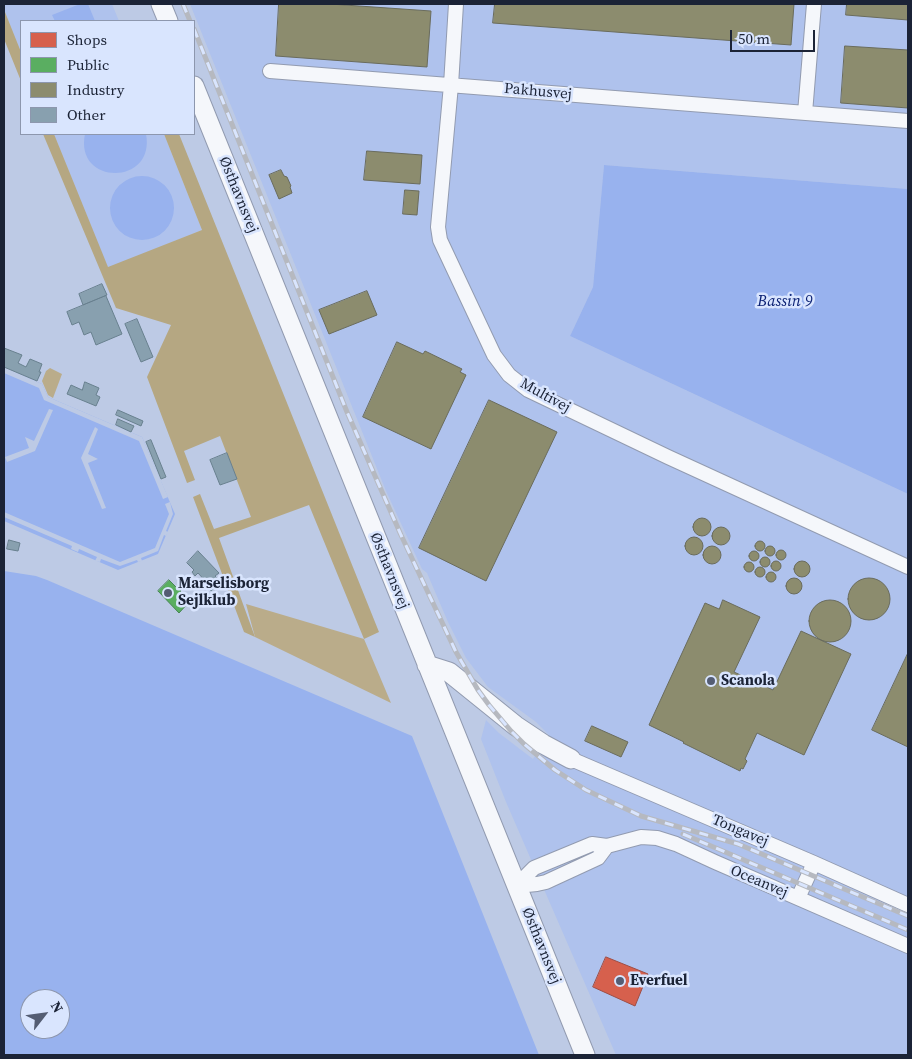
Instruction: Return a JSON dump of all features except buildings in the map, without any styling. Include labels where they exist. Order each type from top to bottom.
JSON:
[{"type":"street","points":[[161,4],[168,20]]},
{"type":"street","name":"Multivej","points":[[456,4],[451,85],[438,227],[440,240],[494,355],[509,375],[528,390],[577,414],[908,567]]},
{"type":"street","points":[[805,113],[814,4]]},
{"type":"street","name":"Pakhusvej","points":[[270,71],[908,120]]},
{"type":"street","name":"Østhavnsvej","points":[[195,88],[585,1055]]},
{"type":"street","points":[[427,664],[449,672],[516,726],[543,744],[571,759]]},
{"type":"street","name":"Tongavej","points":[[571,759],[908,905]]},
{"type":"street","name":"Oceanvej","points":[[516,886],[546,882],[598,858],[607,846],[641,837],[657,838],[676,844],[908,946]]},
{"type":"street","points":[[798,898],[814,863]]},
{"type":"shaded area","points":[[4,4],[112,4],[119,20],[20,20],[20,50],[4,11]]},
{"type":"shaded area","points":[[190,4],[908,4],[908,189],[604,165],[593,287],[570,336],[908,494],[908,1055],[616,1055],[506,802],[481,739],[486,720],[499,733],[533,759],[549,735],[536,722],[488,687],[466,658],[448,622],[427,573],[422,569],[386,491]]},
{"type":"shaded area","points":[[4,11],[20,50],[20,79],[4,39]]},
{"type":"shaded area","points":[[43,135],[54,135],[108,267],[202,230],[164,135],[179,135],[379,632],[364,639],[309,505],[219,538],[255,637],[244,632],[193,497],[200,494],[214,529],[251,517],[220,436],[184,451],[195,480],[187,483],[147,377],[171,325],[116,308]]},
{"type":"shaded area","points":[[54,135],[164,135],[202,230],[108,268]]},
{"type":"shaded area","points":[[50,368],[62,374],[53,398],[48,395],[42,381],[46,371]]},
{"type":"shaded area","points":[[246,604],[364,639],[391,703],[255,637]]},
{"type":"water","points":[[80,4],[88,4],[95,20],[54,20],[52,15]]},
{"type":"water","points":[[85,135],[146,135],[146,151],[139,163],[128,171],[115,173],[102,171],[91,163],[85,151]]},
{"type":"water","name":"Bassin 9","points":[[604,165],[908,189],[908,494],[570,336],[593,287]]},
{"type":"water","points":[[142,176],[160,182],[168,190],[174,208],[168,226],[160,234],[142,240],[124,234],[116,226],[110,208],[116,190],[124,182]]},
{"type":"water","points":[[4,367],[42,384],[48,397],[142,437],[175,514],[158,554],[118,570],[4,521]]},
{"type":"water","points":[[4,571],[36,576],[47,580],[412,736],[539,1055],[4,1055]]},
{"type":"pier","points":[[4,367],[42,384],[48,397],[142,437],[168,497],[163,499],[139,441],[44,400],[39,388],[4,373]]},
{"type":"pier","points":[[49,409],[53,410],[35,451],[7,462],[5,457],[29,448],[25,437],[34,441]]},
{"type":"pier","points":[[95,427],[98,429],[88,454],[98,459],[88,463],[106,508],[102,509],[81,458]]},
{"type":"pier","points":[[170,502],[173,514],[166,531],[168,532],[166,536],[164,535],[158,551],[141,558],[142,561],[138,562],[137,560],[120,566],[101,559],[100,562],[95,561],[97,557],[79,549],[78,552],[71,549],[72,546],[4,517],[4,512],[120,562],[155,548],[169,514],[165,504]]},
{"type":"railway","points":[[183,4],[190,20]]},
{"type":"railway","points":[[195,32],[347,412],[401,535],[456,652],[489,705],[524,744],[555,770],[586,790],[641,816],[738,844],[908,916]]},
{"type":"railway","points":[[683,834],[908,930]]},
{"type":"place","name":"Marselisborg Sejlklub","points":[[168,593]]},
{"type":"place","name":"Scanola","points":[[711,681]]},
{"type":"place","name":"Everfuel","points":[[620,981]]}]
